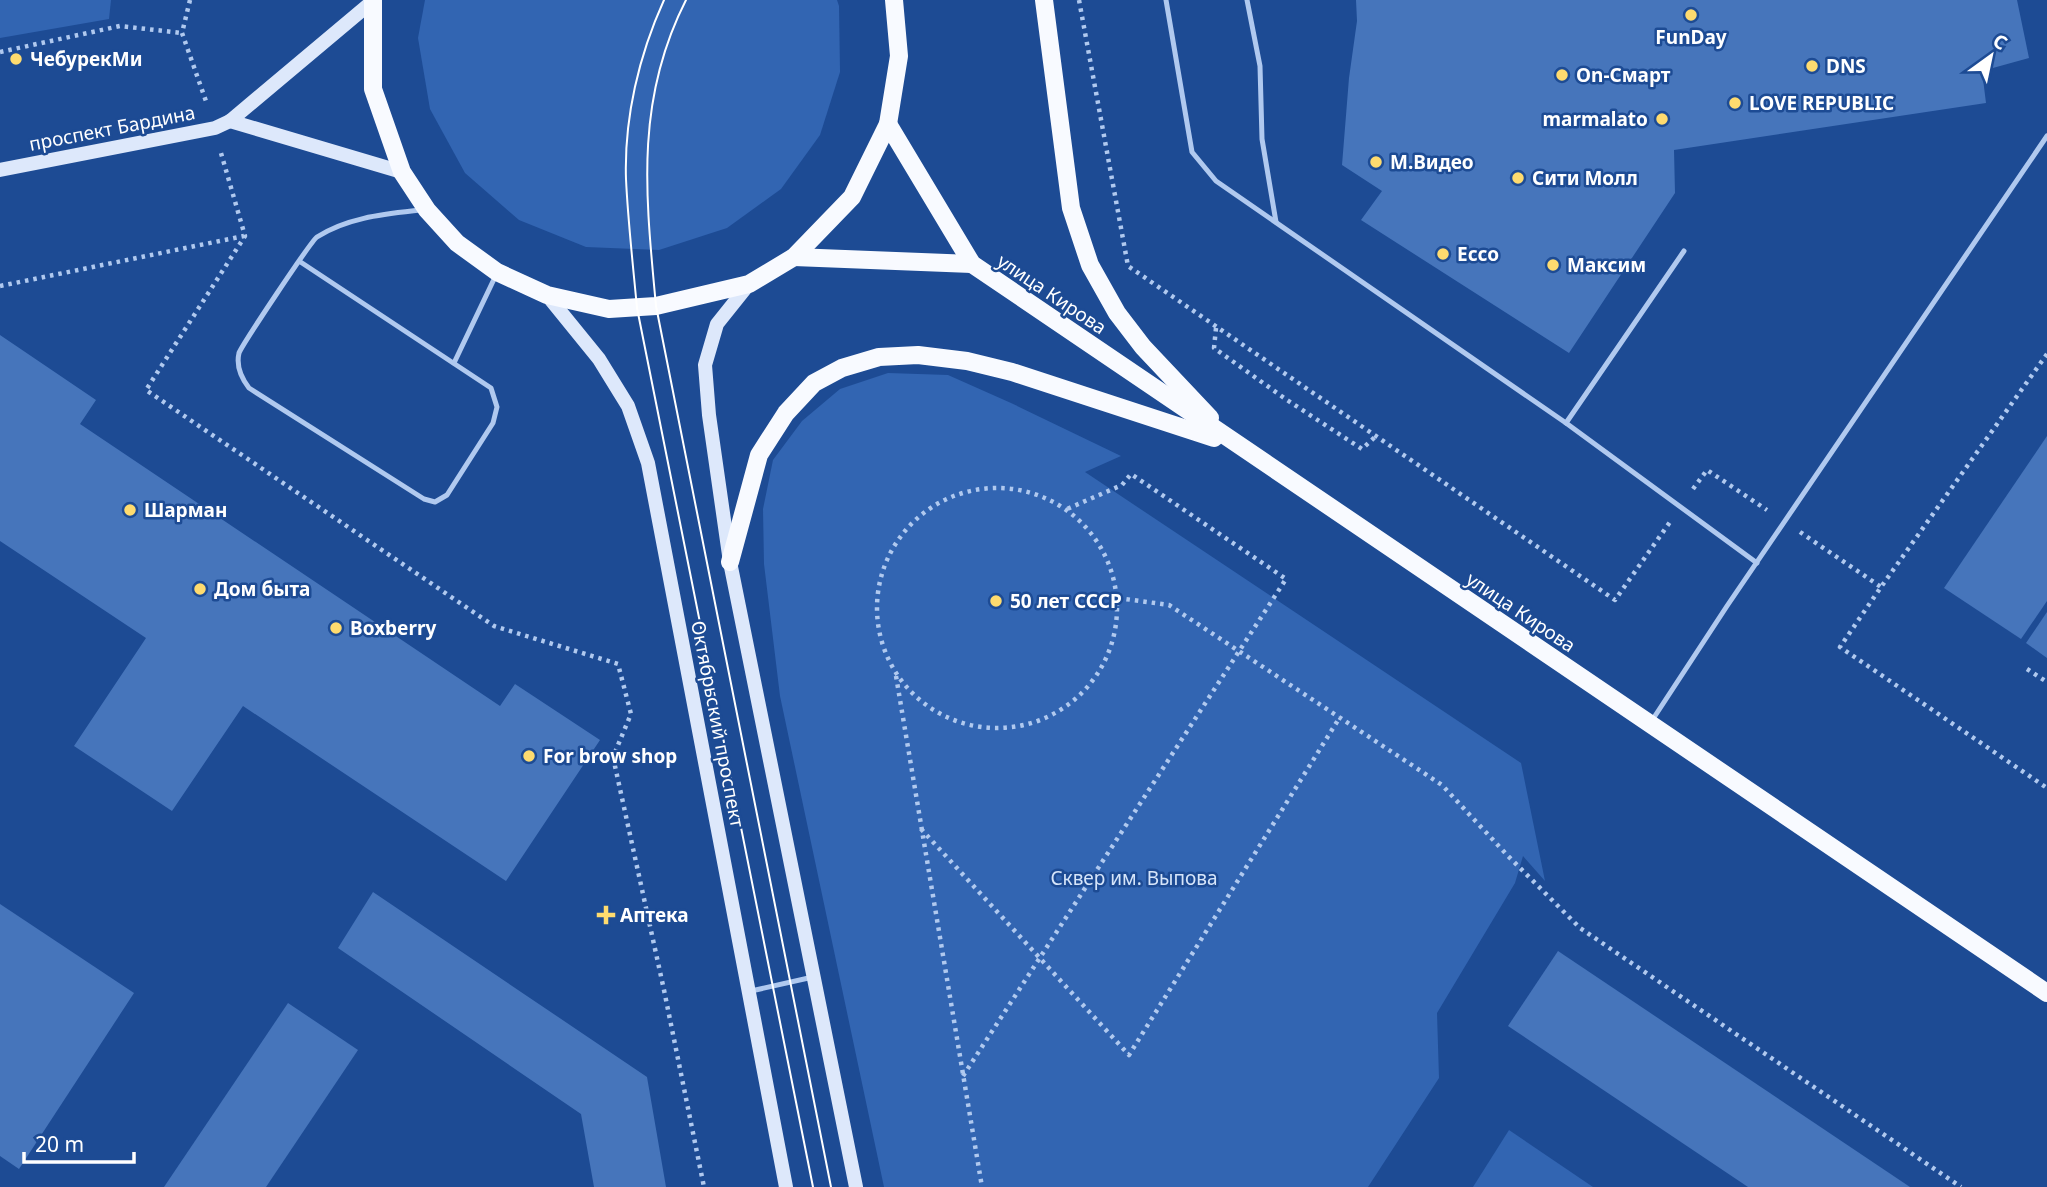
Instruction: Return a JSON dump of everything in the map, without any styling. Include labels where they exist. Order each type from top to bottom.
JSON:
[{"type":"main road","points":[[373,0],[373,89],[402,172],[427,210],[457,243],[497,272],[547,295],[609,309],[656,306],[749,285]]},
{"type":"main road","name":"проспект Бардина","points":[[0,170],[215,128],[230,121],[373,0]]},
{"type":"main road","points":[[856,1187],[730,562],[709,415],[705,365],[717,324],[749,285],[794,257],[852,197],[888,124],[899,55],[894,0]]},
{"type":"main road","points":[[1044,0],[1071,208],[1090,265],[1117,313],[1143,347],[1234,444]]},
{"type":"main road","points":[[230,121],[402,172]]},
{"type":"main road","name":"улица Кирова","points":[[888,124],[972,264],[2047,993]]},
{"type":"main road","name":"улица Кирова","points":[[794,257],[972,264]]},
{"type":"main road","name":"Октябрьский проспект","points":[[547,295],[599,359],[628,406],[648,463],[786,1187]]},
{"type":"main road","points":[[730,562],[759,455],[786,412],[814,383],[842,368],[879,357],[918,355],[967,360],[1234,444]]},
{"type":"lane","points":[[1166,0],[1192,152],[1216,181],[1566,423],[1757,563]]},
{"type":"lane","points":[[1247,0],[1260,66],[1262,139],[1276,222]]},
{"type":"lane","points":[[1649,725],[2047,136]]},
{"type":"lane","points":[[299,261],[491,388],[497,407],[493,423],[447,495],[435,502],[424,499],[249,388],[240,376],[239,353],[299,261],[315,237],[352,221],[383,214],[427,210]]},
{"type":"lane","points":[[1566,423],[1684,251]]},
{"type":"lane","points":[[454,363],[497,272]]},
{"type":"lane","points":[[748,992],[814,977]]},
{"type":"path","points":[[190,0],[183,33],[215,128],[245,236],[146,390],[494,625],[618,664],[631,714],[613,757],[704,1187]]},
{"type":"path","points":[[1079,0],[1128,266],[1615,600],[1707,470],[1881,587]]},
{"type":"path","points":[[0,52],[120,26],[183,33]]},
{"type":"path","points":[[0,285],[245,236]]},
{"type":"path","points":[[1216,327],[1214,348],[1287,400],[1362,449],[1376,437]]},
{"type":"path","points":[[2047,354],[1840,647],[2047,788]]},
{"type":"path","points":[[962,1076],[1286,579],[1131,474],[1122,485],[1068,509]]},
{"type":"path","points":[[896,676],[919,700],[955,722],[983,729],[1025,726],[1064,710],[1095,681],[1107,659],[1118,598],[1097,540],[1068,509],[1026,490],[984,488],[938,502],[905,528],[889,554],[877,593],[879,637],[896,676],[982,1187]]},
{"type":"path","points":[[1118,598],[1169,605],[1442,786],[1580,928],[1961,1187]]},
{"type":"path","points":[[2027,669],[2047,682]]},
{"type":"path","points":[[921,829],[1129,1055],[1340,717]]},
{"type":"green space","points":[[0,0],[111,0],[109,19],[0,38]]},
{"type":"green space","points":[[425,0],[837,0],[840,72],[820,135],[781,189],[727,228],[659,250],[586,247],[519,220],[465,173],[430,109],[418,38]]},
{"type":"green space","name":"Сквер им. Выпова","points":[[888,373],[948,375],[1121,456],[1085,472],[1521,763],[1545,881],[1523,856],[1515,883],[1437,1013],[1439,1078],[1368,1187],[884,1187],[780,696],[764,564],[763,509],[773,460],[802,421],[840,389]]},
{"type":"green space","points":[[1509,1130],[1593,1187],[1473,1187]]},
{"type":"building","name":"Сити Молл","points":[[1356,0],[2017,0],[2029,58],[1982,71],[1986,103],[1674,150],[1675,193],[1569,353],[1361,220],[1382,191],[1342,165],[1357,21]]},
{"type":"building","name":"Дом быта","points":[[0,335],[96,400],[80,424],[500,706],[515,684],[600,740],[506,881],[243,706],[172,811],[74,746],[146,638],[0,541]]},
{"type":"building","points":[[2047,436],[2047,601],[2021,639],[1944,588]]},
{"type":"building","points":[[2047,612],[2047,658],[2026,643]]},
{"type":"building","points":[[373,892],[647,1077],[666,1187],[594,1187],[581,1114],[338,948]]},
{"type":"building","points":[[0,904],[134,993],[19,1169],[0,1156]]},
{"type":"building","points":[[1558,951],[1910,1187],[1748,1187],[1508,1026]]},
{"type":"building","points":[[288,1003],[358,1050],[266,1187],[164,1187]]},
{"type":"tram line","points":[[664,0],[640,65],[628,133],[626,179],[637,308],[813,1187]]},
{"type":"tram line","points":[[686,0],[669,38],[651,113],[647,189],[656,306],[831,1187]]},
{"type":"place","name":"FunDay","points":[[1691,15]]},
{"type":"place","name":"ЧебурекМи","points":[[16,59]]},
{"type":"place","name":"DNS","points":[[1812,66]]},
{"type":"place","name":"On-Смарт","points":[[1562,75]]},
{"type":"place","name":"LOVE REPUBLIC","points":[[1735,103]]},
{"type":"place","name":"marmalato","points":[[1662,119]]},
{"type":"place","name":"М.Видео","points":[[1376,162]]},
{"type":"place","name":"Сити Молл","points":[[1518,178]]},
{"type":"place","name":"Ecco","points":[[1443,254]]},
{"type":"place","name":"Максим","points":[[1553,265]]},
{"type":"place","name":"Шарман","points":[[130,510]]},
{"type":"place","name":"Дом быта","points":[[200,589]]},
{"type":"place","name":"50 лет СССР","points":[[996,601]]},
{"type":"place","name":"Boxberry","points":[[336,628]]},
{"type":"place","name":"For brow shop","points":[[529,756]]},
{"type":"place","name":"Аптека","points":[[606,915]]}]
